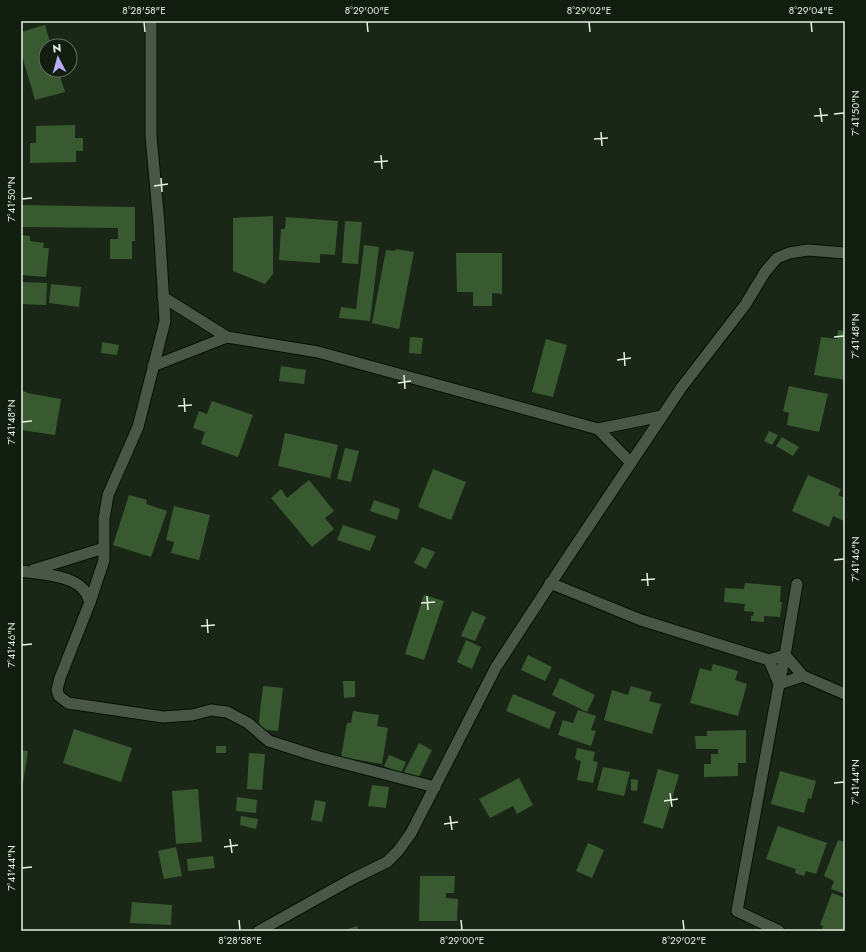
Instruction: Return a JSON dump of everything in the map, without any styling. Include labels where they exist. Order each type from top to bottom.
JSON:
[{"type":"street","points":[[151,21],[151,136],[159,224],[165,321],[138,427],[108,495],[104,519],[104,560],[90,602],[60,678],[57,690],[59,696],[68,703],[163,717],[192,715],[211,710],[227,712],[248,723],[269,740],[319,756],[434,787]]},
{"type":"street","points":[[259,931],[352,879],[387,862],[398,851],[411,833],[496,666],[681,388],[745,305],[765,272],[777,258],[789,253],[808,250],[845,254]]},
{"type":"street","points":[[163,297],[227,337],[318,352],[598,429],[662,416]]},
{"type":"street","points":[[153,366],[227,337]]},
{"type":"street","points":[[598,429],[631,463]]},
{"type":"street","points":[[24,571],[104,548]]},
{"type":"street","points":[[24,571],[48,574],[74,582],[86,592],[90,602]]},
{"type":"street","points":[[550,583],[642,620],[769,660],[785,655]]},
{"type":"street","points":[[779,931],[737,911],[797,584]]},
{"type":"street","points":[[785,655],[803,676],[845,694]]},
{"type":"street","points":[[769,660],[779,684]]},
{"type":"street","points":[[779,684],[803,676]]},
{"type":"building","points":[[45,25],[49,38],[38,38],[38,78],[61,78],[65,92],[35,100],[21,52],[21,32]]},
{"type":"building","points":[[75,125],[75,138],[83,138],[83,151],[76,151],[76,162],[30,163],[30,143],[36,143],[36,126]]},
{"type":"building","points":[[21,205],[135,207],[135,241],[132,241],[132,259],[110,259],[110,239],[118,239],[118,228],[21,227]]},
{"type":"building","points":[[273,216],[273,274],[265,284],[233,271],[233,218]]},
{"type":"building","points":[[286,217],[338,221],[335,255],[320,254],[320,263],[279,260],[281,229],[285,229]]},
{"type":"building","points":[[345,221],[362,222],[358,264],[342,263]]},
{"type":"building","points":[[21,235],[30,236],[30,241],[44,243],[43,248],[49,248],[46,277],[21,275]]},
{"type":"building","points":[[364,245],[379,247],[370,321],[339,318],[341,307],[356,309]]},
{"type":"building","points":[[396,249],[414,252],[399,329],[372,323],[386,250],[395,251]]},
{"type":"building","points":[[456,253],[502,253],[502,294],[492,293],[492,306],[473,306],[473,292],[457,292]]},
{"type":"building","points":[[21,282],[47,283],[46,305],[21,304]]},
{"type":"building","points":[[51,284],[81,287],[79,307],[49,303]]},
{"type":"building","points":[[838,330],[845,331],[845,380],[814,375],[821,337],[837,339]]},
{"type":"building","points":[[410,337],[423,338],[421,354],[409,353]]},
{"type":"building","points":[[546,339],[567,345],[553,397],[532,392]]},
{"type":"building","points":[[102,342],[119,345],[117,355],[101,353]]},
{"type":"building","points":[[281,366],[306,370],[304,384],[279,381]]},
{"type":"building","points":[[789,386],[828,394],[819,432],[787,425],[789,413],[783,411]]},
{"type":"building","points":[[21,391],[61,399],[55,435],[21,430]]},
{"type":"building","points":[[212,401],[253,415],[238,457],[201,444],[205,432],[193,428],[199,411],[207,414]]},
{"type":"building","points":[[769,431],[778,435],[772,445],[764,441]]},
{"type":"building","points":[[285,433],[338,445],[330,478],[278,466]]},
{"type":"building","points":[[782,437],[799,447],[793,456],[776,446]]},
{"type":"building","points":[[345,448],[359,451],[351,482],[337,479]]},
{"type":"building","points":[[433,469],[466,482],[451,520],[418,507]]},
{"type":"building","points":[[808,475],[841,489],[838,495],[845,498],[844,521],[833,516],[829,527],[792,511]]},
{"type":"building","points":[[309,480],[334,511],[325,518],[334,529],[312,547],[271,498],[281,489],[287,498]]},
{"type":"building","points":[[129,495],[147,500],[146,504],[167,511],[151,557],[113,545]]},
{"type":"building","points":[[374,500],[400,509],[397,520],[370,511]]},
{"type":"building","points":[[174,506],[210,515],[199,560],[171,553],[174,542],[166,540]]},
{"type":"building","points":[[343,525],[376,536],[370,551],[337,540]]},
{"type":"building","points":[[422,547],[435,552],[426,569],[414,563]]},
{"type":"building","points":[[745,583],[781,586],[780,602],[782,602],[780,617],[764,616],[764,622],[751,621],[751,616],[753,616],[754,612],[744,611],[745,604],[724,602],[725,588],[744,589]]},
{"type":"building","points":[[424,595],[444,601],[424,660],[405,654]]},
{"type":"building","points":[[472,611],[486,617],[475,641],[461,636]]},
{"type":"building","points":[[466,640],[481,647],[472,669],[457,662]]},
{"type":"building","points":[[528,655],[552,667],[545,681],[521,670]]},
{"type":"building","points":[[713,664],[738,671],[735,680],[747,684],[738,716],[690,703],[700,668],[711,671]]},
{"type":"building","points":[[560,678],[595,695],[587,712],[552,695]]},
{"type":"building","points":[[343,681],[355,681],[355,697],[344,698]]},
{"type":"building","points":[[263,686],[283,688],[278,731],[258,729]]},
{"type":"building","points":[[631,686],[652,692],[649,701],[661,704],[652,734],[604,720],[612,690],[628,695]]},
{"type":"building","points":[[513,694],[556,712],[549,729],[506,711]]},
{"type":"building","points":[[578,710],[596,716],[591,730],[596,731],[591,746],[558,735],[563,720],[573,723]]},
{"type":"building","points":[[353,711],[379,715],[377,726],[388,728],[382,764],[341,757],[347,723],[351,723]]},
{"type":"building","points":[[74,729],[132,748],[121,782],[63,763]]},
{"type":"building","points":[[746,730],[746,763],[738,763],[738,776],[704,777],[704,764],[711,764],[711,754],[718,754],[718,749],[696,749],[695,736],[707,736],[707,731]]},
{"type":"building","points":[[419,743],[432,750],[417,781],[403,774]]},
{"type":"building","points":[[216,746],[226,746],[226,753],[216,753]]},
{"type":"building","points":[[577,748],[595,752],[593,761],[598,762],[593,783],[577,780],[581,761],[575,759]]},
{"type":"building","points":[[21,750],[28,751],[22,789],[21,789]]},
{"type":"building","points":[[249,753],[265,754],[262,790],[247,789]]},
{"type":"building","points":[[389,755],[406,762],[401,773],[384,766]]},
{"type":"building","points":[[603,767],[630,772],[624,796],[597,790]]},
{"type":"building","points":[[658,769],[679,775],[663,829],[643,823]]},
{"type":"building","points":[[780,771],[816,781],[811,799],[808,798],[804,813],[771,804]]},
{"type":"building","points":[[519,778],[533,805],[517,814],[513,806],[490,818],[479,799]]},
{"type":"building","points":[[631,779],[638,780],[637,791],[631,790]]},
{"type":"building","points":[[372,785],[389,787],[386,808],[368,806]]},
{"type":"building","points":[[198,789],[202,842],[176,844],[172,791]]},
{"type":"building","points":[[237,797],[257,800],[256,813],[236,811]]},
{"type":"building","points":[[315,800],[326,802],[322,822],[311,820]]},
{"type":"building","points":[[241,816],[258,819],[256,829],[240,825]]},
{"type":"building","points":[[778,826],[827,843],[816,874],[806,871],[804,876],[795,873],[796,869],[766,859]]},
{"type":"building","points":[[838,840],[845,842],[845,894],[831,889],[834,881],[824,876]]},
{"type":"building","points":[[588,843],[604,850],[592,878],[576,871]]},
{"type":"building","points":[[176,847],[182,876],[164,879],[158,851]]},
{"type":"building","points":[[213,856],[215,868],[188,871],[187,859]]},
{"type":"building","points":[[420,876],[455,876],[454,893],[446,893],[446,898],[458,899],[457,921],[419,921]]},
{"type":"building","points":[[832,893],[845,898],[845,931],[821,931],[823,926],[820,925]]},
{"type":"building","points":[[132,902],[172,905],[171,925],[130,923]]},
{"type":"building","points":[[357,926],[359,931],[342,931]]}]
